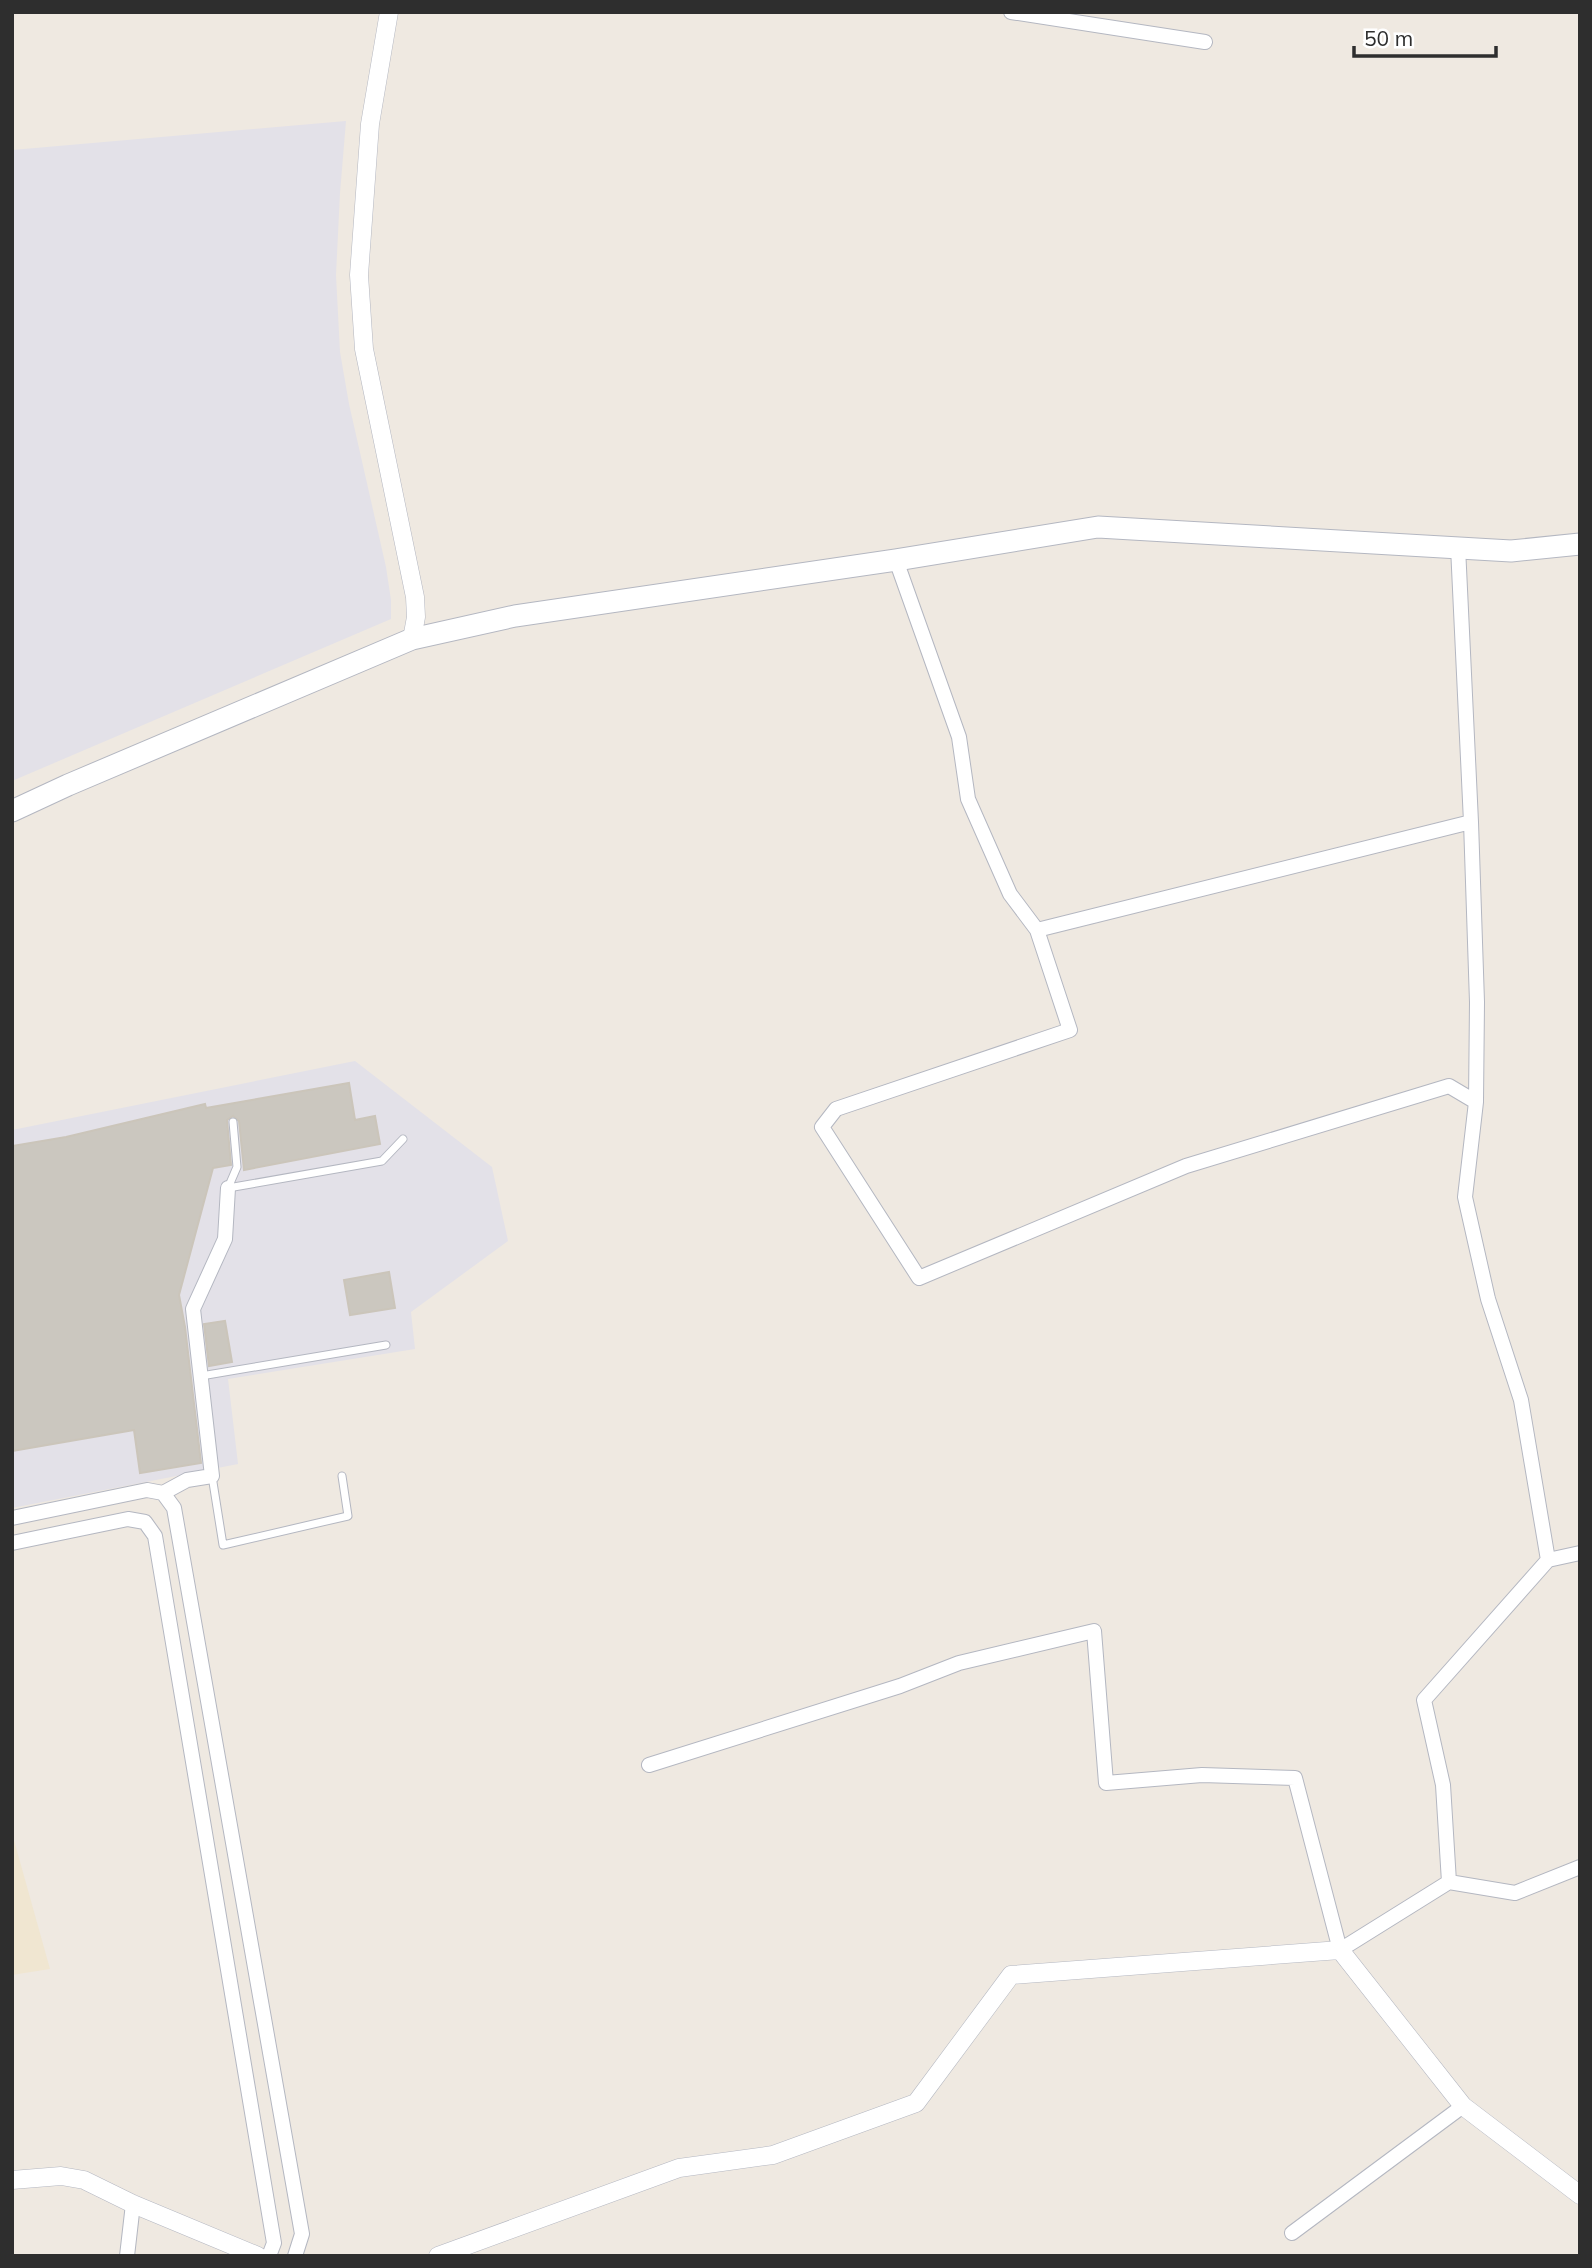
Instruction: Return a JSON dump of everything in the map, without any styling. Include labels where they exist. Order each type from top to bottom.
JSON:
[{"type":"main road","points":[[12,811],[412,639],[529,614],[1098,527],[1511,551],[1580,544]]},
{"type":"street","points":[[388,12],[370,124],[359,275],[366,361],[415,597],[412,639]]},
{"type":"street","points":[[1011,12],[1205,42]]},
{"type":"street","points":[[1458,547],[1477,1002],[1476,1102],[1465,1197],[1488,1299],[1521,1399],[1548,1560]]},
{"type":"street","points":[[896,560],[959,737],[968,799],[1010,894],[1037,930],[1070,1030],[836,1109],[822,1127],[919,1278],[1186,1166],[1449,1086],[1476,1102]]},
{"type":"street","points":[[1037,930],[1471,822]]},
{"type":"street","points":[[12,1518],[147,1490],[163,1493],[187,1480],[212,1476],[193,1309],[226,1239],[228,1188]]},
{"type":"street","points":[[163,1493],[174,1508],[302,2234],[295,2256]]},
{"type":"street","points":[[12,1543],[128,1519],[145,1522],[155,1536],[274,2243],[269,2256]]},
{"type":"street","points":[[1449,1882],[1443,1785],[1424,1700],[1548,1560],[1580,1553]]},
{"type":"street","points":[[649,1765],[900,1686],[959,1663],[1094,1631],[1106,1783],[1202,1774],[1295,1778],[1340,1950],[1463,2106],[1580,2195]]},
{"type":"street","points":[[438,2256],[678,2168],[774,2155],[916,2103],[1011,1975],[1340,1950],[1449,1882],[1515,1893],[1580,1867]]},
{"type":"street","points":[[1292,2233],[1463,2106]]},
{"type":"street","points":[[12,2180],[61,2176],[84,2179],[133,2204],[258,2256]]},
{"type":"street","points":[[127,2256],[133,2204]]},
{"type":"lane","points":[[228,1188],[237,1167],[233,1122]]},
{"type":"lane","points":[[228,1188],[382,1161],[403,1139]]},
{"type":"lane","points":[[201,1376],[386,1345]]},
{"type":"lane","points":[[212,1476],[223,1545],[348,1516],[342,1476]]},
{"type":"shaded area","points":[[346,121],[336,275],[340,352],[386,567],[391,619],[12,781],[12,150]]},
{"type":"shaded area","points":[[355,1061],[492,1167],[508,1241],[411,1312],[415,1349],[228,1379],[238,1464],[12,1508],[12,1130]]},
{"type":"shaded area","points":[[12,1833],[50,1969],[12,1975]]},
{"type":"building","points":[[349,1083],[355,1120],[375,1116],[380,1144],[244,1170],[239,1121],[233,1116],[227,1120],[231,1165],[213,1168],[179,1295],[201,1463],[140,1473],[134,1430],[12,1451],[12,1146],[66,1137],[205,1104],[206,1108]]},
{"type":"building","points":[[389,1272],[395,1308],[350,1315],[344,1280]]},
{"type":"building","points":[[225,1321],[232,1362],[209,1366],[204,1324]]}]
